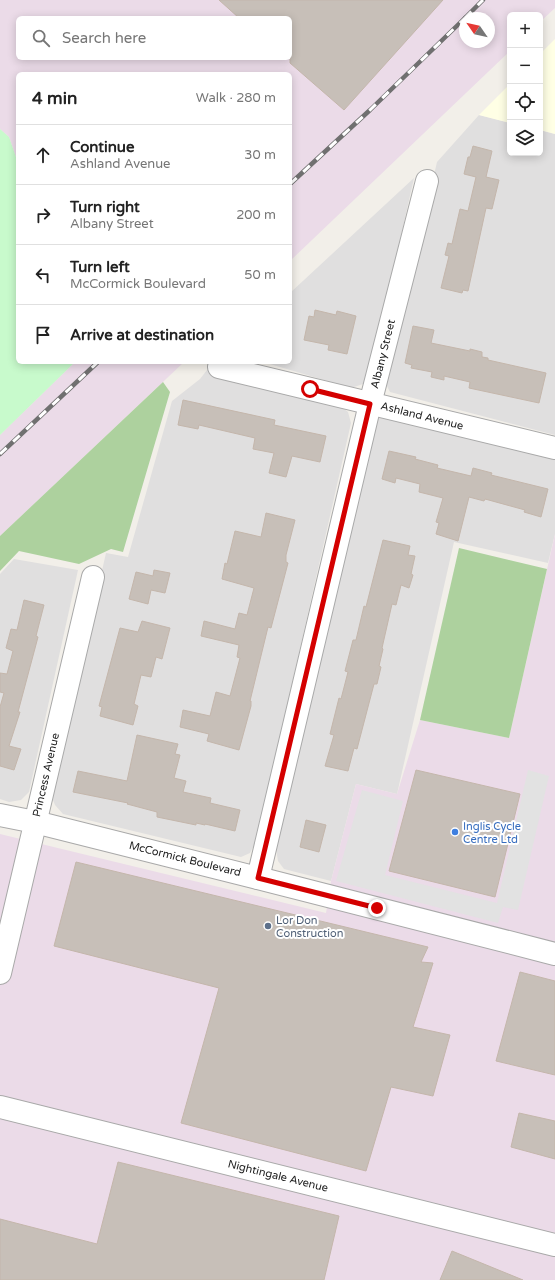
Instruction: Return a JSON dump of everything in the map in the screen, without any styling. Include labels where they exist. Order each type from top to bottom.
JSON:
[{"type":"street","name":"Albany Street","points":[[258,878],[370,404],[427,181]]},
{"type":"street","name":"Ashland Avenue","points":[[219,367],[555,448]]},
{"type":"street","name":"Princess Avenue","points":[[0,973],[93,577]]},
{"type":"street","name":"McCormick Boulevard","points":[[0,815],[35,822],[555,954]]},
{"type":"street","name":"Nightingale Avenue","points":[[0,1107],[555,1246]]},
{"type":"shaded area","points":[[0,0],[555,0],[555,8],[543,19],[543,12],[507,12],[507,54],[292,259],[292,72],[16,72],[16,157],[9,137],[0,129]]},
{"type":"shaded area","points":[[555,39],[555,134],[543,131],[543,51]]},
{"type":"shaded area","points":[[507,87],[507,122],[479,115]]},
{"type":"shaded area","points":[[479,115],[507,122],[507,156],[543,156],[543,131],[555,134],[555,435],[390,392],[387,386],[386,378],[437,162]]},
{"type":"shaded area","points":[[414,178],[371,369],[363,384],[351,388],[270,364],[292,364],[292,291]]},
{"type":"shaded area","points":[[73,364],[182,364],[0,536],[0,435]]},
{"type":"shaded area","points":[[207,370],[338,404],[348,412],[351,423],[257,839],[250,853],[241,857],[63,814],[55,805],[51,795],[106,553],[128,557],[172,401],[200,379]]},
{"type":"shaded area","points":[[382,415],[555,459],[555,534],[548,563],[454,542],[397,794],[356,784],[331,881],[284,869],[278,861],[276,849],[371,425]]},
{"type":"shaded area","points":[[555,534],[555,1280],[0,1280],[0,834],[326,913],[331,881],[356,784],[397,794],[420,720],[509,738]]},
{"type":"shaded area","points":[[14,559],[78,570],[29,792],[21,800],[9,802],[0,799],[0,574]]},
{"type":"shaded area","points":[[528,770],[549,776],[518,910],[503,907],[498,923],[336,881],[362,790],[403,801],[385,875],[497,903]]},
{"type":"green space","points":[[0,129],[9,137],[16,157],[16,364],[73,364],[0,435]]},
{"type":"green space","points":[[163,382],[170,392],[123,552],[111,549],[79,564],[19,551],[0,571],[0,536]]},
{"type":"green space","points":[[459,548],[547,569],[509,738],[420,720]]},
{"type":"building","points":[[219,0],[443,0],[344,110],[290,63],[290,60],[292,60],[292,16],[237,16]]},
{"type":"building","points":[[473,146],[492,151],[486,177],[499,180],[492,209],[486,208],[468,291],[463,290],[462,293],[441,288],[449,256],[445,255],[448,243],[452,244],[460,209],[468,211],[476,177],[464,174],[468,157],[470,157]]},
{"type":"building","points":[[315,310],[336,315],[337,311],[356,316],[347,354],[328,350],[329,345],[304,340],[309,316],[314,317]]},
{"type":"building","points":[[413,326],[434,330],[431,343],[482,352],[482,357],[488,358],[488,360],[546,373],[539,403],[469,388],[470,382],[444,376],[444,380],[431,377],[432,372],[411,368],[412,365],[405,363]]},
{"type":"building","points":[[183,400],[275,420],[274,425],[326,436],[320,462],[292,456],[286,477],[269,473],[274,453],[253,449],[255,438],[199,425],[198,429],[178,425]]},
{"type":"building","points":[[389,451],[416,457],[415,459],[438,465],[437,468],[471,476],[473,468],[492,473],[491,475],[548,489],[541,517],[524,512],[525,510],[485,499],[484,501],[469,497],[458,541],[436,534],[439,523],[436,522],[443,498],[419,492],[420,484],[396,478],[395,483],[382,479]]},
{"type":"building","points":[[266,513],[295,520],[286,555],[286,562],[288,563],[271,628],[268,627],[250,701],[251,706],[239,750],[207,741],[209,734],[180,727],[183,710],[210,716],[216,692],[230,696],[240,658],[237,657],[239,645],[201,636],[204,621],[235,629],[239,613],[247,615],[254,588],[222,579],[225,563],[227,564],[235,531],[261,537]]},
{"type":"building","points":[[383,540],[410,546],[408,555],[415,556],[411,574],[413,575],[409,588],[401,585],[396,605],[392,604],[382,648],[379,666],[381,667],[377,684],[374,684],[357,749],[354,748],[348,771],[325,766],[334,735],[330,734],[339,698],[341,699],[348,672],[345,671],[353,640],[356,640],[364,606],[366,607]]},
{"type":"building","points":[[154,570],[170,573],[165,593],[151,590],[148,604],[129,599],[136,572],[153,576]]},
{"type":"building","points":[[24,600],[44,605],[36,636],[38,637],[18,712],[20,712],[9,746],[21,749],[14,770],[0,766],[0,707],[4,693],[0,692],[0,673],[7,674],[13,651],[6,648],[11,629],[17,630]]},
{"type":"building","points":[[142,621],[170,628],[162,659],[156,657],[151,677],[141,675],[134,704],[138,706],[133,725],[100,716],[102,707],[99,706],[120,628],[138,632]]},
{"type":"building","points":[[137,735],[178,744],[175,754],[180,755],[174,778],[186,781],[183,792],[211,798],[210,803],[240,810],[235,831],[205,824],[196,823],[196,825],[157,817],[157,812],[127,804],[128,803],[73,792],[78,771],[127,781]]},
{"type":"building","name":"Inglis Cycle Centre Ltd","points":[[416,770],[520,794],[495,897],[389,871]]},
{"type":"building","points":[[306,820],[326,825],[319,852],[300,847]]},
{"type":"building","points":[[76,862],[428,947],[421,962],[433,963],[413,1027],[450,1035],[433,1096],[391,1087],[366,1171],[181,1123],[219,988],[54,946]]},
{"type":"building","points":[[520,972],[555,981],[555,1075],[496,1061]]},
{"type":"building","points":[[519,1113],[555,1121],[555,1159],[511,1147]]},
{"type":"building","points":[[118,1162],[339,1216],[324,1280],[0,1280],[0,1219],[97,1244]]},
{"type":"building","points":[[452,1251],[523,1280],[440,1280]]},
{"type":"railway","points":[[471,12],[483,0]]},
{"type":"railway","points":[[292,182],[370,110],[459,24]]},
{"type":"railway","points":[[0,454],[96,364]]},
{"type":"place","name":"Inglis Cycle Centre Ltd","points":[[455,832]]},
{"type":"place","name":"Lor Don Construction","points":[[268,926]]},
{"type":"route","points":[[310,389],[370,404],[258,878],[377,908]]}]
